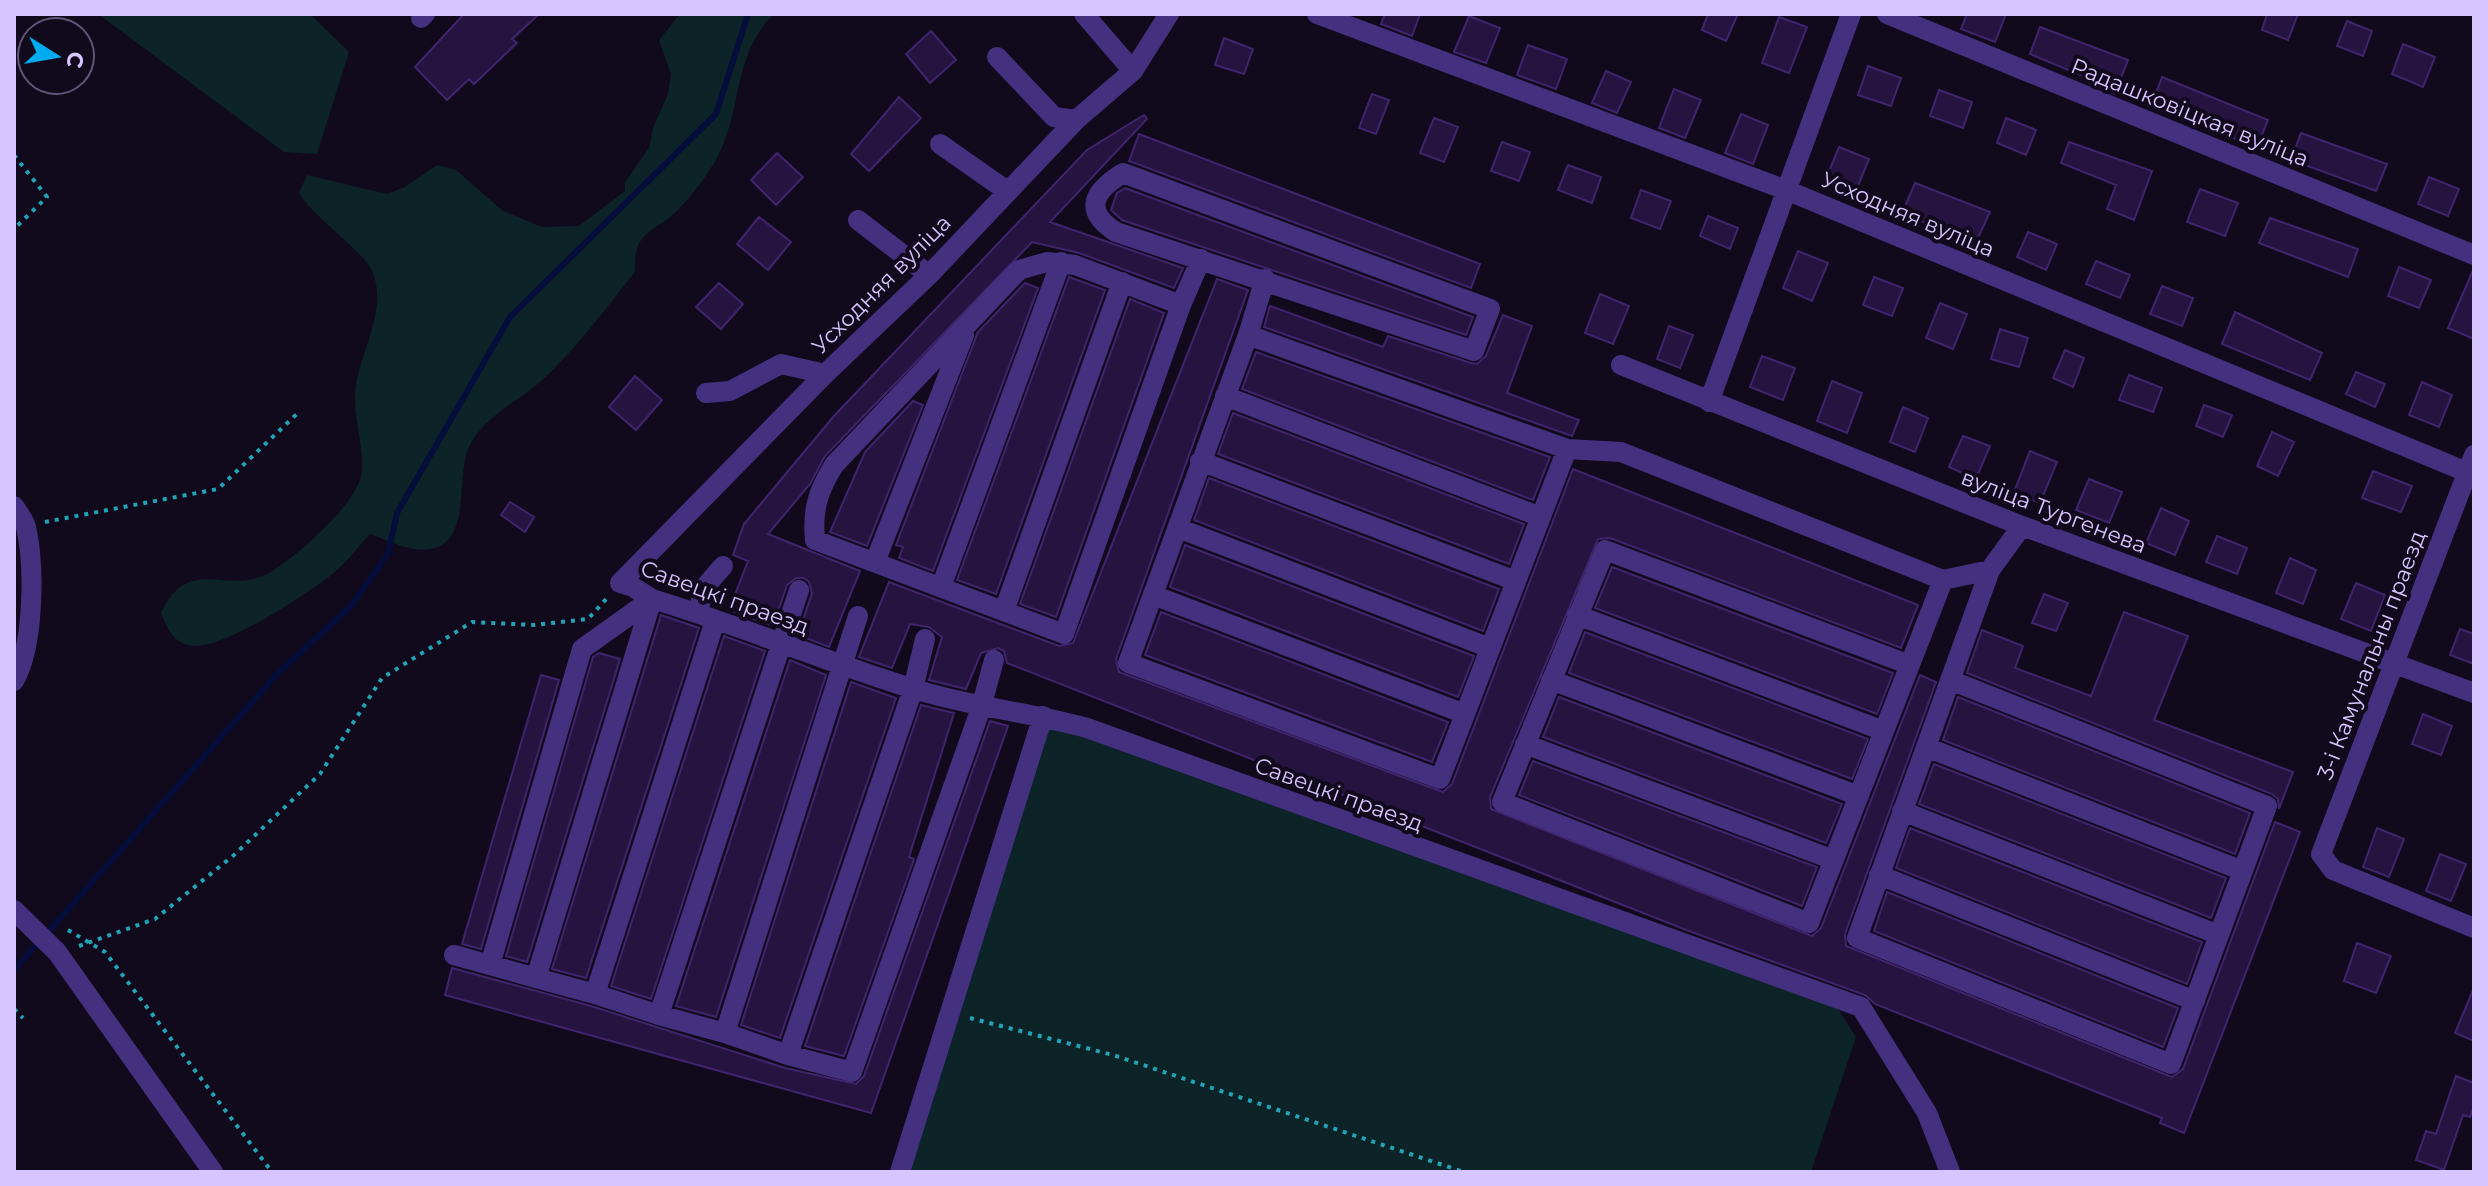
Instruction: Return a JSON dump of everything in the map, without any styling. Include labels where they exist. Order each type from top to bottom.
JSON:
[{"type":"street","points":[[1084,14],[1133,71]]},
{"type":"street","name":"Усходняя вуліца","points":[[620,583],[825,374],[929,275],[1076,120],[1133,71],[1169,14]]},
{"type":"street","name":"Усходняя вуліца","points":[[1317,14],[1786,190],[2472,468]]},
{"type":"street","points":[[1709,402],[1851,14]]},
{"type":"street","name":"Радашковіцкая вуліца","points":[[1887,14],[2474,255]]},
{"type":"street","points":[[997,57],[1054,117],[1076,120]]},
{"type":"street","points":[[940,144],[1007,191]]},
{"type":"street","points":[[1123,173],[1490,309],[1474,351],[1265,279],[1116,232],[1099,222],[1094,207],[1102,186],[1123,173]]},
{"type":"street","points":[[858,220],[929,275]]},
{"type":"street","points":[[1181,305],[1061,262],[1019,270],[834,465],[818,491],[813,519],[815,540],[1064,634],[1181,305],[1201,259]]},
{"type":"street","points":[[941,587],[1061,262]]},
{"type":"street","points":[[1265,279],[1248,335],[1128,663],[1440,779],[1567,449]]},
{"type":"street","points":[[1004,611],[1122,282]]},
{"type":"street","points":[[875,562],[968,324]]},
{"type":"street","points":[[1248,335],[1567,449],[1621,452],[1943,580],[1990,570]]},
{"type":"street","points":[[706,393],[730,391],[781,364],[825,374]]},
{"type":"street","name":"вуліца Тургенева","points":[[1621,365],[2022,526],[2474,693]]},
{"type":"street","points":[[1225,396],[1541,517]]},
{"type":"street","points":[[1200,461],[1516,581]]},
{"type":"street","name":"3-і Камунальны праезд","points":[[2472,468],[2392,662],[2321,854],[2333,870],[2474,928]]},
{"type":"street","points":[[14,506],[26,525],[31,595],[22,667],[14,681]]},
{"type":"street","points":[[1950,680],[2267,806],[2171,1064],[1857,938],[1902,811],[1990,570],[2022,526]]},
{"type":"street","points":[[1178,528],[1490,648]]},
{"type":"street","points":[[1910,665],[1605,550],[1502,802],[1809,923],[1834,860],[1884,731],[1910,665],[1943,580]]},
{"type":"street","points":[[595,994],[706,617],[704,588],[723,566]]},
{"type":"street","name":"Савецкі праезд","points":[[620,583],[652,599],[913,689],[981,708],[1043,716],[1102,733],[1861,1007],[1927,1113],[1950,1172]]},
{"type":"street","points":[[659,1015],[799,590]]},
{"type":"street","points":[[1153,595],[1465,714]]},
{"type":"street","points":[[490,965],[582,649],[652,599]]},
{"type":"street","points":[[536,978],[652,599]]},
{"type":"street","points":[[1577,615],[1884,731]]},
{"type":"street","points":[[725,1033],[845,665],[858,616]]},
{"type":"street","points":[[788,1055],[913,689],[925,639]]},
{"type":"street","points":[[454,955],[852,1072],[981,708],[994,660]]},
{"type":"street","points":[[1551,680],[1859,796]]},
{"type":"street","points":[[900,1172],[1043,716]]},
{"type":"street","points":[[1525,744],[1834,860]]},
{"type":"street","points":[[1926,747],[2243,871]]},
{"type":"street","points":[[1902,811],[2219,935]]},
{"type":"street","points":[[1879,875],[2195,1001]]},
{"type":"street","points":[[14,910],[57,952],[213,1172]]},
{"type":"path","points":[[14,155],[47,197],[14,229]]},
{"type":"path","points":[[26,525],[218,489],[300,411]]},
{"type":"path","points":[[57,952],[155,919],[290,806],[320,774],[382,678],[472,622],[534,625],[588,619],[620,583]]},
{"type":"path","points":[[68,930],[105,952],[204,1087],[272,1172]]},
{"type":"path","points":[[14,1009],[23,1018]]},
{"type":"path","points":[[950,1013],[1113,1055],[1464,1172]]},
{"type":"green space","points":[[98,14],[310,14],[349,52],[317,154],[284,152]]},
{"type":"green space","points":[[680,14],[774,14],[751,46],[726,137],[705,177],[677,211],[641,241],[637,248],[635,272],[577,344],[539,383],[490,420],[474,438],[465,461],[459,516],[449,539],[440,546],[422,550],[370,534],[332,574],[258,622],[238,633],[201,645],[188,645],[178,640],[161,613],[172,595],[184,585],[197,580],[240,581],[271,572],[326,527],[359,483],[362,459],[355,395],[375,315],[377,287],[368,265],[299,193],[307,175],[387,194],[405,187],[437,165],[456,170],[503,211],[542,227],[579,226],[625,191],[625,182],[649,148],[653,128],[668,94],[671,74],[659,40]]},
{"type":"green space","points":[[1049,725],[1838,1009],[1856,1037],[1811,1172],[908,1172]]},
{"type":"building","points":[[464,14],[539,14],[512,39],[517,43],[474,84],[469,79],[447,100],[415,67]]},
{"type":"building","points":[[1385,14],[1420,14],[1412,36],[1381,24]]},
{"type":"building","points":[[1708,14],[1738,14],[1726,41],[1702,30]]},
{"type":"building","points":[[1967,14],[2006,14],[1995,42],[1961,29]]},
{"type":"building","points":[[2267,14],[2298,14],[2288,40],[2262,30]]},
{"type":"building","points":[[1469,16],[1500,28],[1486,63],[1454,52]]},
{"type":"building","points":[[1779,17],[1807,27],[1789,73],[1762,63]]},
{"type":"building","points":[[2347,21],[2372,31],[2363,56],[2337,46]]},
{"type":"building","points":[[2040,27],[2128,60],[2115,94],[2089,83],[2090,79],[2030,54]]},
{"type":"building","points":[[931,31],[956,60],[930,83],[906,54]]},
{"type":"building","points":[[1224,38],[1253,49],[1244,74],[1215,65]]},
{"type":"building","points":[[2403,44],[2435,57],[2423,87],[2392,74]]},
{"type":"building","points":[[1528,45],[1567,59],[1556,89],[1517,75]]},
{"type":"building","points":[[1868,66],[1901,78],[1891,106],[1858,95]]},
{"type":"building","points":[[1606,71],[1631,82],[1617,113],[1592,103]]},
{"type":"building","points":[[2162,77],[2268,120],[2257,147],[2151,107]]},
{"type":"building","points":[[1674,89],[1701,100],[1685,138],[1659,128]]},
{"type":"building","points":[[1939,90],[1972,102],[1963,128],[1930,116]]},
{"type":"building","points":[[1372,94],[1389,100],[1376,134],[1359,128]]},
{"type":"building","points":[[899,97],[921,118],[869,171],[851,154]]},
{"type":"building","points":[[1741,114],[1768,125],[1753,164],[1725,153]]},
{"type":"building","points":[[1144,115],[1147,119],[1050,222],[1183,268],[1174,288],[1079,253],[1032,242],[825,456],[810,484],[768,534],[860,571],[829,647],[798,635],[812,593],[809,582],[804,578],[796,578],[787,585],[773,626],[729,610],[748,561],[733,555],[744,524],[834,416],[1087,150]]},
{"type":"building","points":[[1434,118],[1458,127],[1444,162],[1420,153]]},
{"type":"building","points":[[2006,118],[2036,130],[2026,155],[1997,143]]},
{"type":"building","points":[[2301,133],[2387,164],[2376,191],[2291,160]]},
{"type":"building","points":[[1139,134],[1480,264],[1471,288],[1129,161]]},
{"type":"building","points":[[1502,142],[1530,152],[1519,181],[1491,171]]},
{"type":"building","points":[[2069,142],[2152,171],[2134,220],[2107,209],[2116,185],[2061,163]]},
{"type":"building","points":[[1839,147],[1869,159],[1855,193],[1825,181]]},
{"type":"building","points":[[777,153],[803,177],[776,205],[751,180]]},
{"type":"building","points":[[1568,165],[1601,177],[1592,203],[1558,190]]},
{"type":"building","points":[[2429,177],[2459,189],[2448,216],[2418,204]]},
{"type":"building","points":[[1915,183],[1990,212],[1972,251],[1946,240],[1948,233],[1902,213]]},
{"type":"building","points":[[1125,188],[1473,317],[1466,335],[1122,220],[1111,210],[1117,193]]},
{"type":"building","points":[[2200,189],[2238,203],[2225,236],[2187,222]]},
{"type":"building","points":[[1641,190],[1671,201],[1660,229],[1631,218]]},
{"type":"building","points":[[1708,216],[1738,228],[1730,249],[1700,236]]},
{"type":"building","points":[[759,217],[791,242],[768,270],[737,244]]},
{"type":"building","points":[[2270,218],[2358,249],[2348,277],[2259,243]]},
{"type":"building","points":[[2028,232],[2057,244],[2046,270],[2017,257]]},
{"type":"building","points":[[1798,251],[1828,263],[1812,301],[1783,288]]},
{"type":"building","points":[[2096,261],[2130,275],[2120,298],[2086,284]]},
{"type":"building","points":[[2399,267],[2431,280],[2419,308],[2388,296]]},
{"type":"building","points":[[2474,268],[2474,339],[2448,328]]},
{"type":"building","points":[[1069,277],[1105,290],[996,594],[957,580]]},
{"type":"building","points":[[1874,277],[1903,288],[1892,316],[1863,305]]},
{"type":"building","points":[[1217,279],[1248,290],[1116,659],[1119,672],[1443,792],[1452,784],[1573,469],[1918,605],[1901,648],[1610,538],[1598,539],[1490,797],[1491,809],[1812,936],[1821,928],[1920,675],[1936,682],[1845,934],[1846,946],[2172,1077],[2183,1069],[2275,822],[2300,832],[2184,1133],[2160,1123],[2162,1118],[1875,1004],[1865,995],[1689,931],[1007,663],[1004,651],[998,648],[981,653],[966,689],[929,680],[942,637],[929,627],[910,624],[892,668],[859,657],[889,582],[1059,646],[1073,643]]},
{"type":"building","points":[[719,283],[743,304],[721,329],[696,307]]},
{"type":"building","points":[[1025,283],[1038,288],[933,571],[899,558],[903,547],[896,545],[978,332]]},
{"type":"building","points":[[2162,286],[2193,298],[2182,326],[2150,314]]},
{"type":"building","points":[[1600,294],[1629,306],[1613,344],[1585,333]]},
{"type":"building","points":[[1130,299],[1164,313],[1056,617],[1020,604]]},
{"type":"building","points":[[1940,303],[1967,314],[1953,349],[1926,338]]},
{"type":"building","points":[[1270,306],[1383,347],[1388,336],[1477,364],[1486,356],[1503,315],[1532,326],[1507,393],[1579,420],[1572,436],[1264,327]]},
{"type":"building","points":[[2235,312],[2322,353],[2310,380],[2222,344]]},
{"type":"building","points":[[1669,326],[1693,335],[1680,368],[1657,359]]},
{"type":"building","points":[[2000,329],[2028,338],[2019,367],[1991,359]]},
{"type":"building","points":[[2065,350],[2084,358],[2073,387],[2053,378]]},
{"type":"building","points":[[1256,352],[1550,457],[1533,500],[1242,389]]},
{"type":"building","points":[[1762,356],[1795,368],[1783,400],[1750,387]]},
{"type":"building","points":[[2356,372],[2385,384],[2375,407],[2346,394]]},
{"type":"building","points":[[2129,375],[2162,388],[2153,412],[2119,400]]},
{"type":"building","points":[[635,376],[662,400],[636,430],[609,407]]},
{"type":"building","points":[[1832,381],[1862,393],[1847,433],[1817,421]]},
{"type":"building","points":[[2422,382],[2452,395],[2439,427],[2409,415]]},
{"type":"building","points":[[913,401],[923,405],[867,546],[830,532],[865,452]]},
{"type":"building","points":[[2204,405],[2232,415],[2223,437],[2196,426]]},
{"type":"building","points":[[1903,407],[1928,418],[1915,452],[1890,442]]},
{"type":"building","points":[[1233,413],[1524,524],[1509,564],[1218,454]]},
{"type":"building","points":[[2272,432],[2294,442],[2278,476],[2257,466]]},
{"type":"building","points":[[1963,436],[1990,446],[1976,479],[1949,467]]},
{"type":"building","points":[[2030,451],[2057,462],[2040,503],[2014,492]]},
{"type":"building","points":[[2373,471],[2412,486],[2401,512],[2362,498]]},
{"type":"building","points":[[1209,478],[1499,589],[1483,631],[1194,520]]},
{"type":"building","points":[[2089,479],[2122,492],[2109,523],[2076,510]]},
{"type":"building","points":[[510,502],[534,517],[525,532],[501,515]]},
{"type":"building","points":[[2161,508],[2189,521],[2175,555],[2146,543]]},
{"type":"building","points":[[2217,536],[2247,548],[2237,574],[2206,562]]},
{"type":"building","points":[[1185,545],[1474,656],[1458,697],[1170,587]]},
{"type":"building","points":[[2290,558],[2316,570],[2303,604],[2276,593]]},
{"type":"building","points":[[1612,567],[1893,673],[1877,714],[1595,608]]},
{"type":"building","points":[[2356,583],[2385,595],[2371,631],[2341,619]]},
{"type":"building","points":[[2044,594],[2068,603],[2056,631],[2032,623]]},
{"type":"building","points":[[1161,612],[1448,722],[1432,762],[1145,655]]},
{"type":"building","points":[[2124,612],[2188,636],[2154,720],[2293,772],[2279,809],[2278,799],[2272,794],[1967,673],[1982,630],[2023,646],[2015,668],[2091,696]]},
{"type":"building","points":[[661,615],[699,628],[586,978],[552,969]]},
{"type":"building","points":[[2460,629],[2474,634],[2474,664],[2450,655]]},
{"type":"building","points":[[1585,632],[1868,739],[1852,779],[1569,673]]},
{"type":"building","points":[[724,636],[765,651],[651,999],[611,986]]},
{"type":"building","points":[[599,653],[620,659],[527,962],[506,956],[593,657]]},
{"type":"building","points":[[790,660],[826,675],[716,1017],[676,1006]]},
{"type":"building","points":[[541,675],[559,680],[481,949],[462,944]]},
{"type":"building","points":[[851,682],[896,698],[780,1038],[741,1025]]},
{"type":"building","points":[[1559,697],[1842,804],[1826,843],[1543,737]]},
{"type":"building","points":[[1958,697],[2250,813],[2235,854],[1943,740]]},
{"type":"building","points":[[921,705],[954,713],[909,857],[914,859],[844,1056],[805,1046]]},
{"type":"building","points":[[2423,714],[2452,726],[2441,755],[2412,744]]},
{"type":"building","points":[[990,721],[1008,726],[871,1113],[445,995],[452,968],[591,1006],[785,1068],[856,1084],[864,1076]]},
{"type":"building","points":[[1533,761],[1817,867],[1802,906],[1519,795]]},
{"type":"building","points":[[1934,764],[2226,878],[2211,918],[1919,804]]},
{"type":"building","points":[[1910,828],[2202,942],[2187,984],[1896,868]]},
{"type":"building","points":[[2377,828],[2404,839],[2389,877],[2363,867]]},
{"type":"building","points":[[2440,854],[2466,864],[2451,901],[2426,891]]},
{"type":"building","points":[[1887,892],[2178,1008],[2163,1047],[1874,931]]},
{"type":"building","points":[[2357,943],[2391,956],[2376,993],[2344,981]]},
{"type":"building","points":[[2474,988],[2474,1041],[2455,1033]]},
{"type":"building","points":[[2456,1076],[2474,1083],[2474,1107],[2470,1117],[2463,1115],[2444,1170],[2416,1160],[2426,1131],[2436,1134]]},
{"type":"waterway","points":[[14,970],[278,673],[351,606],[388,554],[397,513],[510,317],[716,114],[748,14]]}]
